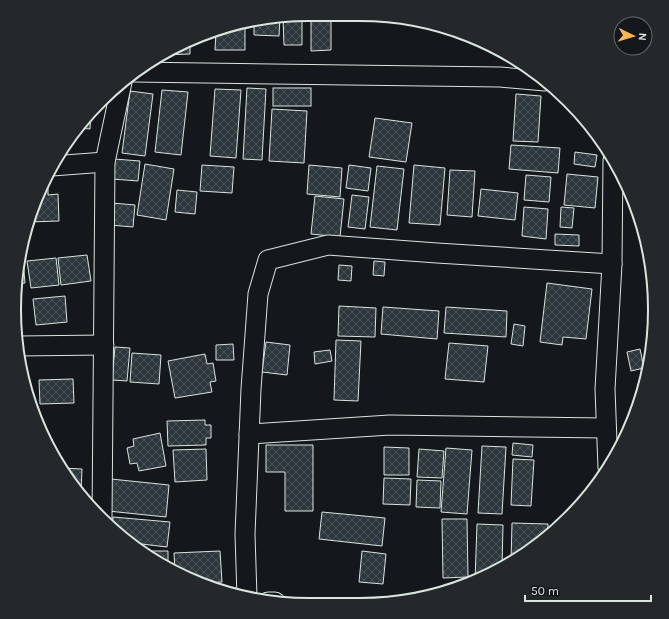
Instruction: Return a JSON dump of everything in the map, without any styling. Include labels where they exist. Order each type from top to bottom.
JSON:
[{"type":"street","points":[[146,72],[500,77],[534,80]]},
{"type":"street","points":[[99,507],[104,345],[105,162],[120,92]]},
{"type":"street","points":[[60,165],[105,162]]},
{"type":"street","points":[[607,457],[605,389],[612,264],[613,172]]},
{"type":"street","points":[[247,591],[245,534],[249,434],[258,294],[268,260],[328,245],[612,264]]},
{"type":"street","points":[[23,346],[104,345]]},
{"type":"street","points":[[249,434],[390,425],[606,428]]},
{"type":"building","points":[[302,21],[302,45],[284,45],[283,22]]},
{"type":"building","points":[[311,21],[331,21],[331,50],[311,51]]},
{"type":"building","points":[[280,23],[279,36],[254,35],[254,27]]},
{"type":"building","points":[[245,29],[245,50],[215,50],[216,36]]},
{"type":"building","points":[[190,47],[190,54],[175,55]]},
{"type":"building","points":[[247,88],[266,89],[262,160],[243,159]]},
{"type":"building","points":[[273,88],[311,88],[311,106],[273,106]]},
{"type":"building","points":[[215,89],[241,90],[236,158],[210,156]]},
{"type":"building","points":[[162,90],[188,92],[181,155],[155,152]]},
{"type":"building","points":[[130,91],[153,94],[145,156],[122,153]]},
{"type":"building","points":[[516,94],[541,96],[538,142],[513,141]]},
{"type":"building","points":[[272,109],[307,111],[304,163],[269,161]]},
{"type":"building","points":[[375,118],[412,123],[406,162],[369,157]]},
{"type":"building","points":[[90,122],[90,129],[85,129]]},
{"type":"building","points":[[511,145],[560,148],[558,173],[509,169]]},
{"type":"building","points":[[575,152],[597,155],[595,167],[574,164]]},
{"type":"building","points":[[114,159],[140,161],[138,181],[112,179]]},
{"type":"building","points":[[145,164],[174,169],[166,220],[137,215]]},
{"type":"building","points":[[202,165],[234,167],[232,193],[200,191]]},
{"type":"building","points":[[309,165],[342,168],[340,197],[307,194]]},
{"type":"building","points":[[349,165],[371,168],[368,191],[346,188]]},
{"type":"building","points":[[414,165],[445,168],[440,225],[409,223]]},
{"type":"building","points":[[377,166],[404,169],[397,230],[370,227]]},
{"type":"building","points":[[450,170],[475,171],[472,217],[447,215]]},
{"type":"building","points":[[567,174],[598,177],[595,208],[564,205]]},
{"type":"building","points":[[526,175],[551,177],[549,202],[524,200]]},
{"type":"building","points":[[48,188],[48,195],[58,194],[59,221],[35,222]]},
{"type":"building","points":[[481,189],[518,193],[515,220],[478,216]]},
{"type":"building","points":[[177,190],[197,192],[195,214],[175,212]]},
{"type":"building","points":[[352,195],[369,197],[365,229],[348,227]]},
{"type":"building","points":[[315,196],[344,199],[340,237],[311,234]]},
{"type":"building","points":[[112,203],[135,205],[133,227],[110,225]]},
{"type":"building","points":[[524,207],[548,209],[546,239],[522,236]]},
{"type":"building","points":[[561,207],[574,208],[572,228],[560,227]]},
{"type":"building","points":[[555,234],[579,235],[579,246],[555,245]]},
{"type":"building","points":[[87,255],[91,281],[61,285],[58,258]]},
{"type":"building","points":[[56,258],[59,285],[31,288],[27,261]]},
{"type":"building","points":[[374,261],[385,262],[384,276],[373,275]]},
{"type":"building","points":[[339,265],[352,266],[351,281],[338,280]]},
{"type":"building","points":[[24,269],[25,283],[22,283]]},
{"type":"building","points":[[547,283],[592,289],[586,339],[563,337],[562,345],[540,342]]},
{"type":"building","points":[[65,296],[67,322],[36,325],[33,299]]},
{"type":"building","points":[[339,306],[376,308],[375,337],[338,336]]},
{"type":"building","points":[[383,307],[439,311],[437,339],[381,334]]},
{"type":"building","points":[[446,307],[507,311],[506,337],[444,333]]},
{"type":"building","points":[[514,324],[525,326],[523,346],[511,344]]},
{"type":"building","points":[[336,340],[361,341],[358,401],[334,400]]},
{"type":"building","points":[[266,342],[290,345],[287,375],[262,372]]},
{"type":"building","points":[[449,343],[488,346],[484,382],[445,379]]},
{"type":"building","points":[[233,344],[234,360],[216,360],[216,345]]},
{"type":"building","points":[[115,347],[130,348],[127,381],[112,380]]},
{"type":"building","points":[[640,349],[643,362],[641,369],[631,371],[627,352]]},
{"type":"building","points":[[330,350],[332,361],[315,364],[314,352]]},
{"type":"building","points":[[132,353],[161,355],[159,384],[130,382]]},
{"type":"building","points":[[205,354],[207,364],[213,363],[216,381],[210,382],[212,392],[175,398],[168,361]]},
{"type":"building","points":[[73,379],[74,403],[40,404],[39,380]]},
{"type":"building","points":[[205,420],[205,425],[211,425],[211,438],[206,438],[206,445],[168,446],[167,421]]},
{"type":"building","points":[[160,433],[166,466],[139,471],[137,463],[130,464],[127,448],[134,446],[133,439]]},
{"type":"building","points":[[513,443],[533,445],[532,457],[512,455]]},
{"type":"building","points":[[266,445],[313,445],[313,511],[285,511],[285,472],[266,472]]},
{"type":"building","points":[[482,446],[506,447],[502,514],[478,513]]},
{"type":"building","points":[[384,447],[409,448],[409,475],[384,475]]},
{"type":"building","points":[[446,448],[472,450],[467,514],[441,512]]},
{"type":"building","points":[[206,449],[207,480],[175,482],[173,450]]},
{"type":"building","points":[[419,449],[444,451],[442,478],[417,477]]},
{"type":"building","points":[[513,459],[534,460],[531,506],[511,505]]},
{"type":"building","points":[[69,468],[82,469],[81,485]]},
{"type":"building","points":[[384,478],[411,479],[410,505],[383,504]]},
{"type":"building","points":[[111,479],[169,485],[166,517],[108,511]]},
{"type":"building","points":[[417,480],[441,481],[440,508],[416,507]]},
{"type":"building","points":[[322,512],[385,518],[382,546],[319,539]]},
{"type":"building","points":[[113,517],[170,522],[167,547],[142,544],[113,521]]},
{"type":"building","points":[[442,519],[467,519],[468,577],[443,578]]},
{"type":"building","points":[[512,523],[548,524],[548,528],[511,555]]},
{"type":"building","points":[[477,524],[503,525],[502,560],[475,574]]},
{"type":"building","points":[[152,551],[168,551],[168,561]]},
{"type":"building","points":[[220,551],[222,582],[215,582],[175,564],[174,553]]},
{"type":"building","points":[[362,551],[386,554],[383,584],[359,582]]}]
